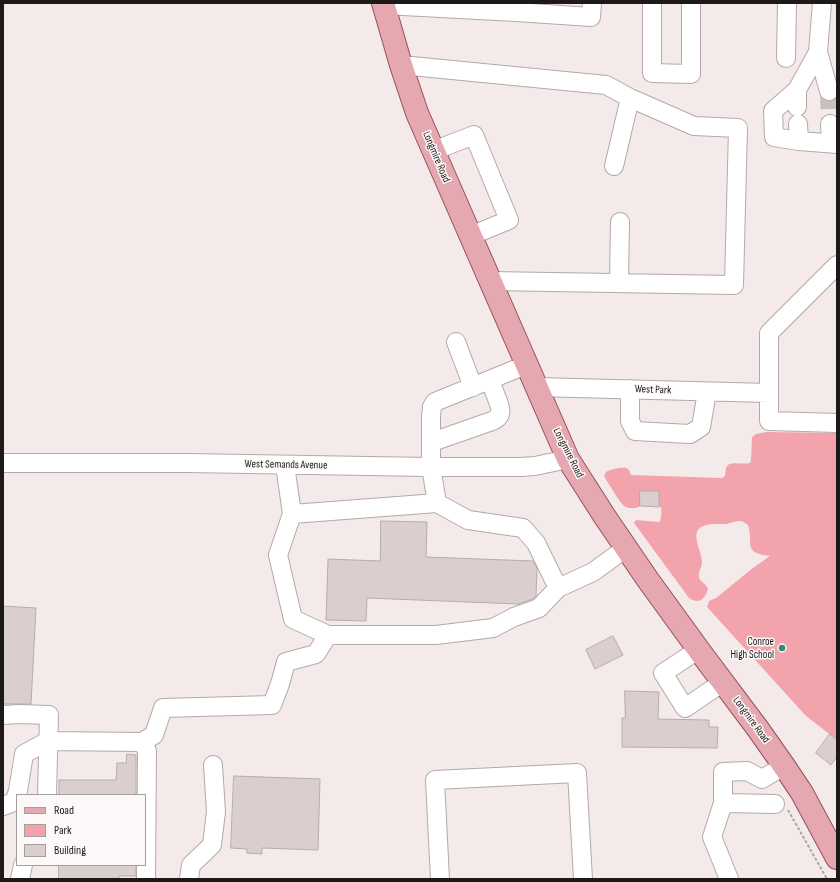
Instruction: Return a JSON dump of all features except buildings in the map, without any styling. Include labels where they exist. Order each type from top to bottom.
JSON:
[{"type":"main road","name":"Longmire Road","points":[[383,4],[417,113],[568,459],[605,518],[626,548],[698,650],[784,766],[802,793],[837,858]]},
{"type":"street","points":[[383,4],[516,8],[591,17],[592,3]]},
{"type":"street","points":[[652,3],[652,73],[691,74],[691,3]]},
{"type":"street","points":[[786,58],[788,3]]},
{"type":"street","points":[[822,3],[818,52],[798,116],[834,144]]},
{"type":"street","points":[[818,52],[829,91]]},
{"type":"street","points":[[401,65],[606,85],[630,98],[694,126],[738,128],[734,285],[490,281]]},
{"type":"street","points":[[614,166],[630,98]]},
{"type":"street","points":[[830,124],[834,144]]},
{"type":"street","points":[[433,151],[474,134],[509,220],[470,236]]},
{"type":"street","points":[[619,283],[620,222]]},
{"type":"street","points":[[837,265],[769,333],[768,421],[837,423]]},
{"type":"street","points":[[432,442],[492,421],[499,416],[501,411],[500,405],[481,383],[456,342]]},
{"type":"street","points":[[437,503],[431,467],[431,412],[435,402],[526,365]]},
{"type":"street","name":"West Park","points":[[536,387],[769,393]]},
{"type":"street","points":[[630,390],[630,421],[635,431],[690,434],[701,427],[707,392]]},
{"type":"street","name":"West Semands Avenue","points":[[3,463],[188,463],[431,467],[535,466],[568,459]]},
{"type":"street","points":[[285,465],[292,514],[278,555],[293,619],[328,635],[436,635],[493,628],[539,608],[558,588],[593,572],[626,548]]},
{"type":"street","points":[[292,514],[437,503],[468,520],[523,528],[536,543],[558,588]]},
{"type":"street","points":[[17,794],[24,754],[48,741],[142,742],[154,735],[163,708],[272,705],[286,662],[316,654],[328,635]]},
{"type":"street","points":[[698,650],[663,673],[685,708],[723,682]]},
{"type":"street","points":[[3,715],[49,715],[47,794]]},
{"type":"street","points":[[142,742],[147,752],[146,879]]},
{"type":"street","points":[[189,879],[191,865],[212,845],[216,812],[213,765]]},
{"type":"street","points":[[729,879],[712,837],[723,803],[723,772],[747,771],[762,778],[784,766]]},
{"type":"street","points":[[440,879],[435,780],[577,773],[582,879]]},
{"type":"street","points":[[3,806],[14,802],[16,796]]},
{"type":"street","points":[[723,803],[775,804]]},
{"type":"street","points":[[20,879],[23,866]]},
{"type":"green space","name":"Conroe High School","points":[[766,432],[837,433],[837,740],[806,716],[707,607],[709,601],[716,598],[770,556],[752,550],[748,525],[742,521],[737,521],[725,524],[706,525],[698,530],[696,538],[702,558],[699,577],[708,589],[705,596],[701,600],[693,600],[689,598],[634,523],[637,520],[660,521],[661,507],[659,507],[659,491],[641,491],[640,506],[628,508],[622,504],[604,476],[606,472],[610,470],[626,468],[630,471],[631,475],[722,478],[725,476],[727,466],[734,463],[750,463],[752,437],[756,434]]},
{"type":"tunnel","points":[[829,91],[830,124]]},
{"type":"place","name":"Conroe High School","points":[[782,648]]}]
